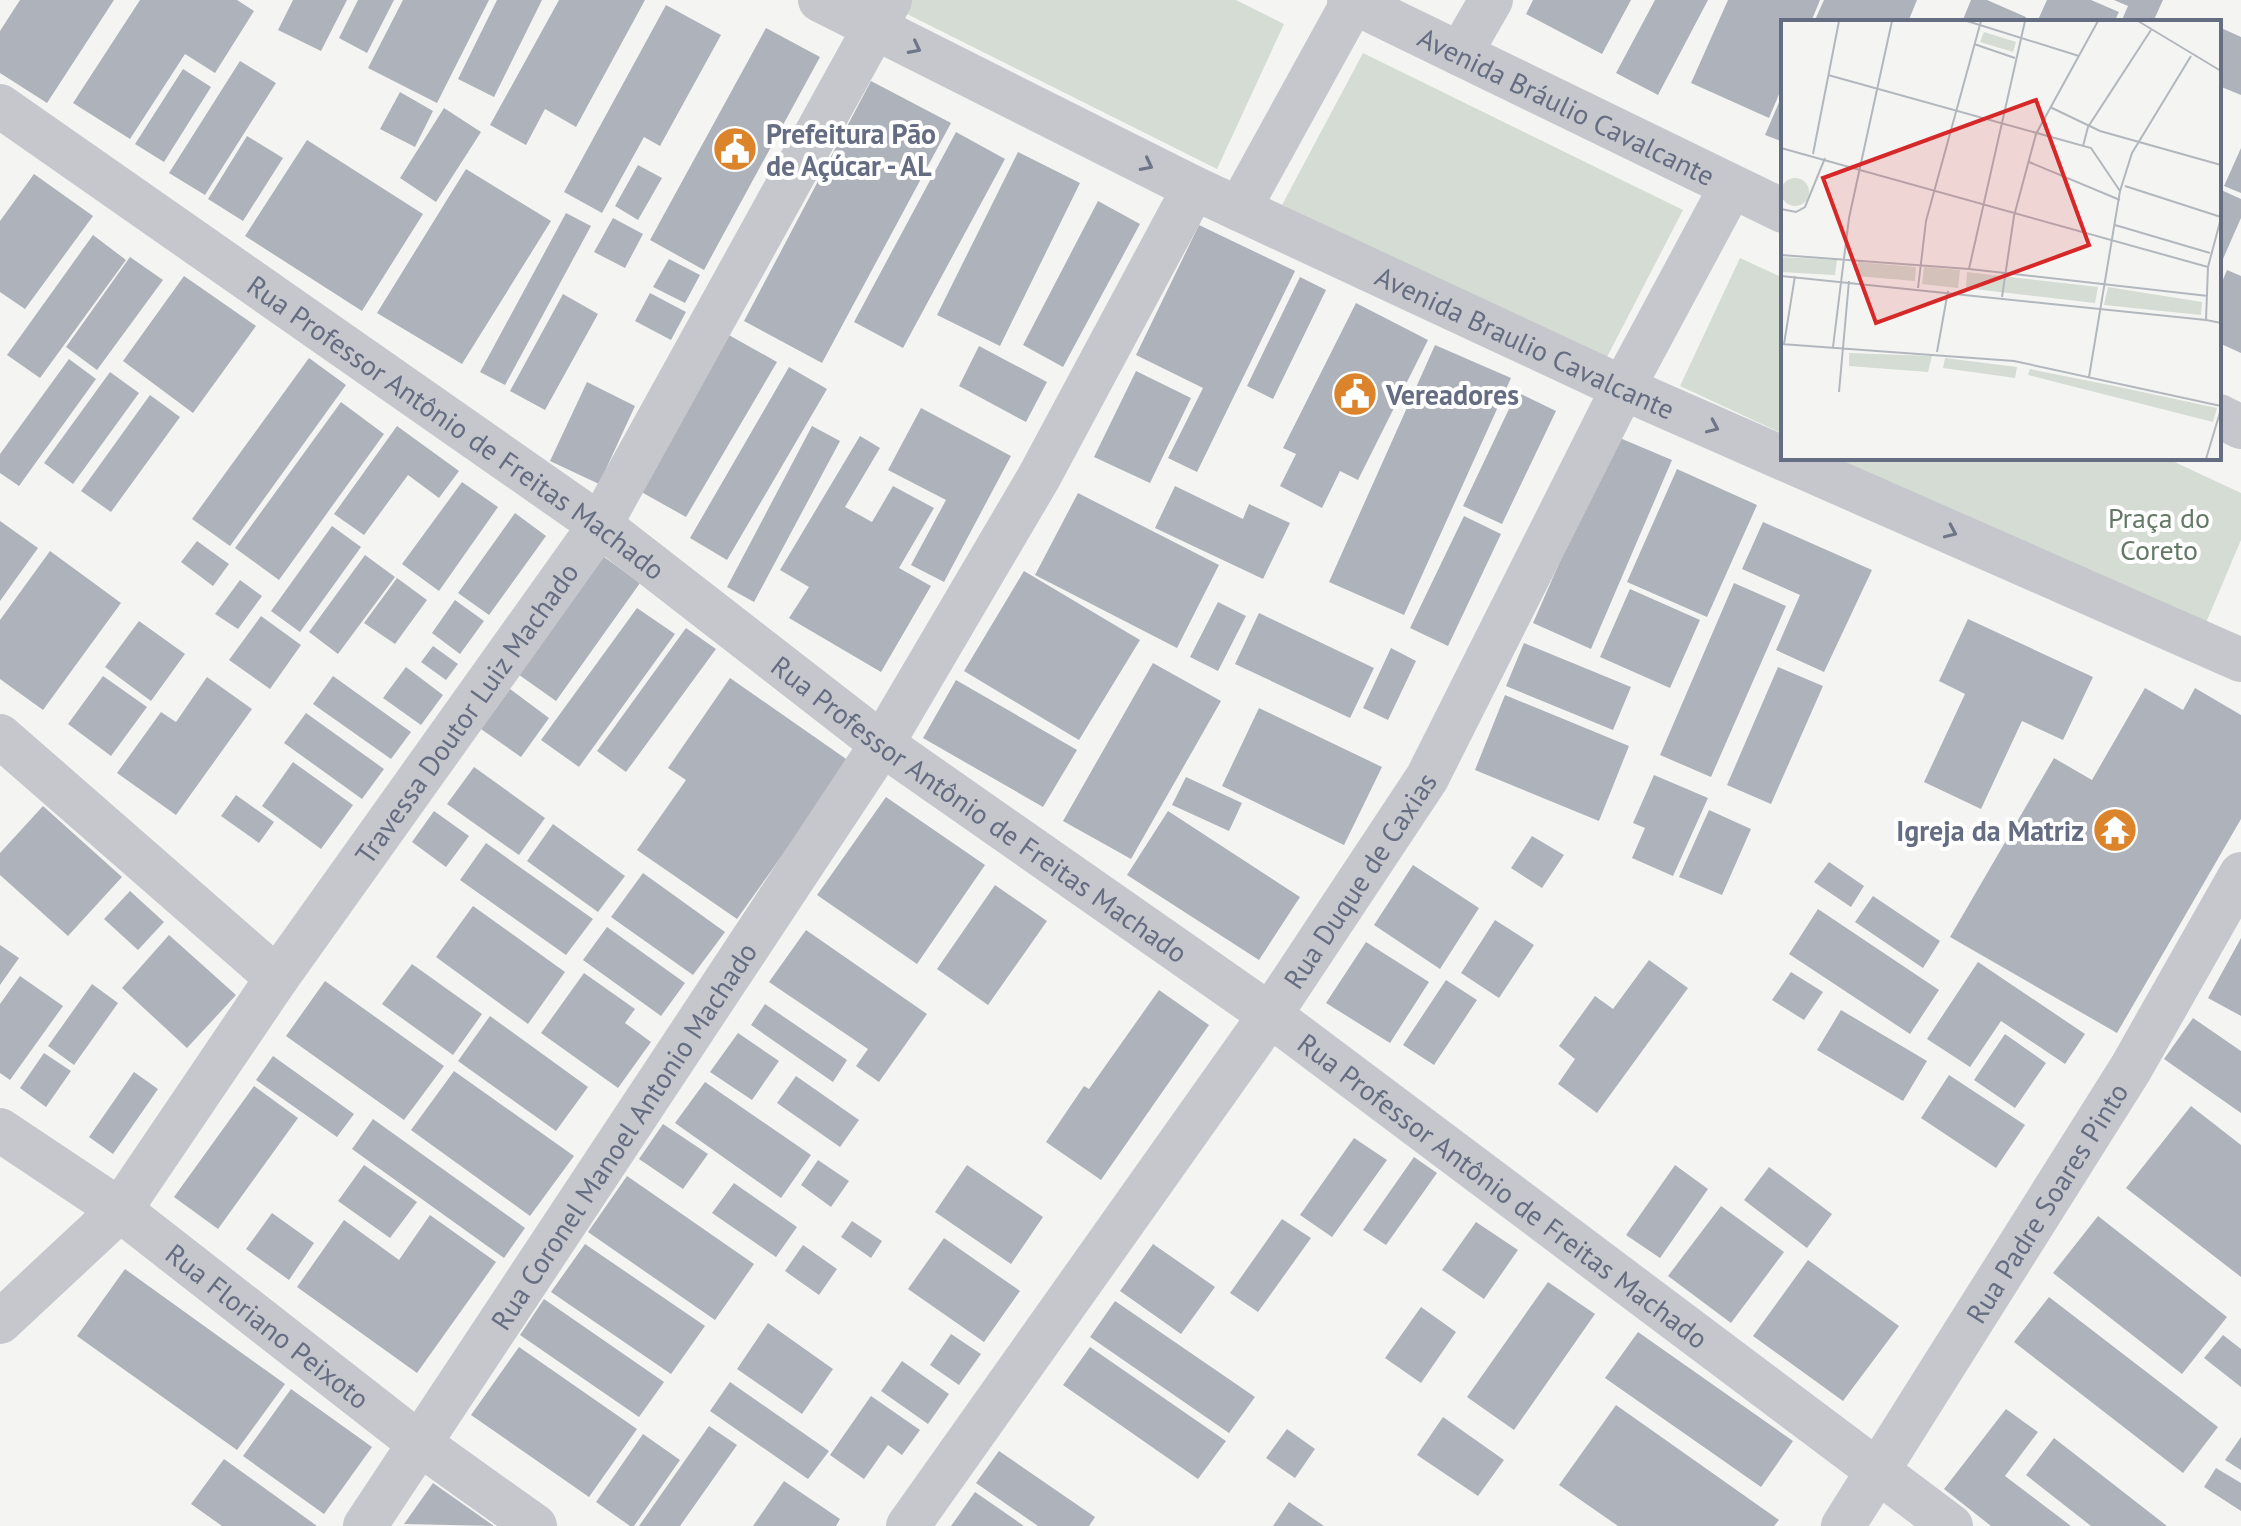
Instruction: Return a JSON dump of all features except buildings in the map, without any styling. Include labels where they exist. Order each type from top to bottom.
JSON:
[{"type":"street","name":"Avenida Braulio Cavalcante","points":[[820,0],[883,14],[1194,188],[1623,388],[1781,458]]},
{"type":"street","points":[[1460,54],[1491,0]]},
{"type":"street","points":[[1239,209],[1351,1]]},
{"type":"street","name":"Avenida Bráulio Cavalcante","points":[[1351,1],[1781,210]]},
{"type":"street","name":"Travessa Doutor Luiz Machado","points":[[0,1322],[120,1210],[277,978],[600,525],[883,14]]},
{"type":"street","name":"Rua Professor Antônio de Freitas Machado","points":[[0,106],[600,525],[882,744],[1270,1015],[1951,1526]]},
{"type":"street","name":"Rua Duque de Caxias","points":[[908,1526],[1270,1015],[1427,778],[1623,388],[1731,187]]},
{"type":"street","name":"Rua Coronel Manoel Antonio Machado","points":[[365,1526],[882,744],[1039,477],[1194,188]]},
{"type":"street","points":[[2221,417],[2241,427]]},
{"type":"street","name":"Avenida Braulio Cavalcante","points":[[1787,460],[2241,660]]},
{"type":"street","points":[[0,736],[277,978]]},
{"type":"street","name":"Rua Padre Soares Pinto","points":[[1843,1526],[2131,1068],[2241,874]]},
{"type":"street","name":"Rua Floriano Peixoto","points":[[0,1130],[120,1210],[420,1444],[535,1526]]},
{"type":"green space","points":[[879,0],[1236,0],[1284,24],[1217,169]]},
{"type":"green space","points":[[1363,53],[1683,210],[1606,359],[1282,205]]},
{"type":"green space","points":[[1740,258],[1781,277],[1781,433],[1680,386]]},
{"type":"green space","name":"Praça do Coreto","points":[[1837,460],[2170,460],[2241,493],[2241,540],[2202,632]]},
{"type":"place","name":"Prefeitura Pão de Açúcar - AL","points":[[735,149]]},
{"type":"place","name":"Vereadores","points":[[1355,394]]},
{"type":"place","name":"Igreja da Matriz","points":[[2115,830]]}]
